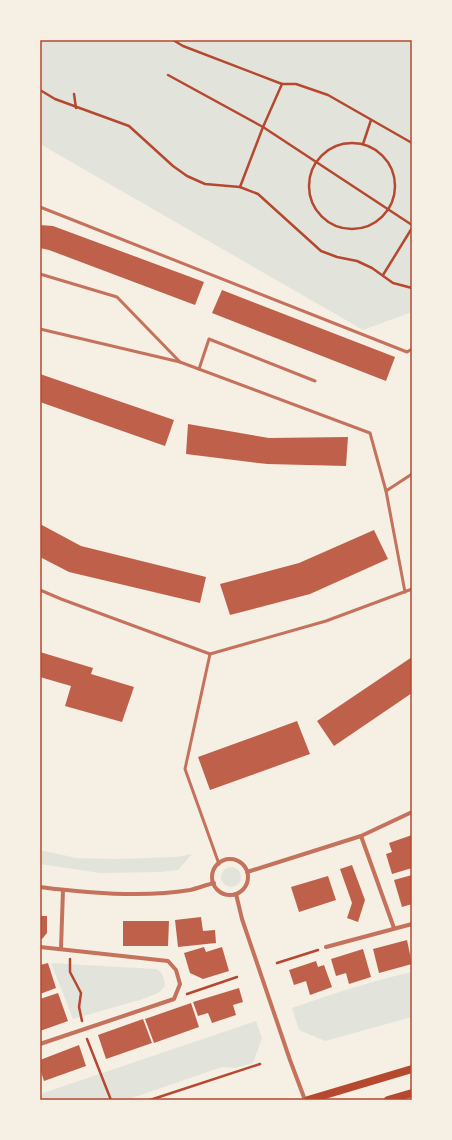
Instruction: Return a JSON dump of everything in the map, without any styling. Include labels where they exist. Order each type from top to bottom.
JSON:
[{"type":"main road","points":[[308,1100],[412,1069]]},
{"type":"main road","points":[[388,1100],[412,1093]]},
{"type":"street","points":[[248,872],[361,836],[412,812]]},
{"type":"street","points":[[361,836],[394,928]]},
{"type":"street","points":[[225,860],[239,862],[248,872],[246,886],[242,891],[236,894],[229,895],[222,893],[217,889],[214,882],[213,876],[215,869],[225,860]]},
{"type":"street","points":[[40,887],[64,890],[154,893],[191,890],[214,882]]},
{"type":"street","points":[[61,948],[64,890]]},
{"type":"street","points":[[236,894],[242,919],[305,1100]]},
{"type":"street","points":[[326,948],[412,924]]},
{"type":"street","points":[[40,946],[168,961],[176,970],[180,984],[174,999],[40,1044]]},
{"type":"lane","points":[[40,207],[406,352],[412,349]]},
{"type":"lane","points":[[40,274],[118,297],[180,362]]},
{"type":"lane","points":[[40,330],[180,362],[370,433],[386,491],[405,592]]},
{"type":"lane","points":[[199,369],[209,339],[315,381]]},
{"type":"lane","points":[[386,491],[412,474]]},
{"type":"lane","points":[[40,590],[210,654],[326,621],[412,589]]},
{"type":"lane","points":[[210,654],[185,769],[219,864]]},
{"type":"path","points":[[173,40],[184,46],[282,84],[296,84],[328,95],[412,143]]},
{"type":"path","points":[[168,75],[263,127],[389,209],[412,226],[383,275]]},
{"type":"path","points":[[240,187],[263,127],[282,84]]},
{"type":"path","points":[[40,90],[55,100],[129,126],[173,166],[188,176],[205,184],[240,187],[258,194],[321,251],[337,257],[357,261],[383,275],[393,283],[412,288]]},
{"type":"path","points":[[74,94],[76,108]]},
{"type":"path","points":[[363,144],[372,120]]},
{"type":"path","points":[[348,143],[363,144],[377,150],[388,160],[394,174],[396,188],[393,201],[389,209],[376,222],[363,228],[349,229],[335,226],[324,219],[315,208],[309,195],[309,181],[313,166],[316,162],[322,154],[334,146],[348,143]]},
{"type":"path","points":[[277,963],[326,948]]},
{"type":"path","points":[[175,997],[237,977]]},
{"type":"path","points":[[150,1100],[260,1064]]},
{"type":"shaded area","points":[[40,40],[412,40],[412,312],[363,330],[40,144]]},
{"type":"shaded area","points":[[40,850],[76,858],[117,859],[176,857],[192,854],[178,870],[160,872],[100,873],[40,864]]},
{"type":"shaded area","points":[[231,867],[238,870],[241,877],[238,884],[231,887],[224,884],[221,877],[224,870]]},
{"type":"shaded area","points":[[51,963],[156,969],[163,976],[165,986],[158,993],[143,999],[73,1019]]},
{"type":"shaded area","points":[[412,972],[412,1017],[325,1041],[299,1030],[292,1008],[382,979]]},
{"type":"shaded area","points":[[256,1021],[262,1038],[253,1063],[235,1068],[222,1067],[126,1100],[40,1100],[40,1094]]},
{"type":"building","points":[[40,225],[53,226],[204,282],[195,305],[49,250],[40,248]]},
{"type":"building","points":[[222,290],[395,357],[386,381],[212,313]]},
{"type":"building","points":[[40,374],[174,420],[165,446],[40,402]]},
{"type":"building","points":[[188,424],[269,438],[348,437],[346,466],[267,464],[186,454]]},
{"type":"building","points":[[40,524],[81,546],[206,577],[200,603],[69,572],[40,557]]},
{"type":"building","points":[[374,530],[388,559],[310,594],[230,615],[220,584],[299,563]]},
{"type":"building","points":[[40,652],[93,668],[91,674],[134,687],[122,722],[65,706],[71,686],[40,677]]},
{"type":"building","points":[[412,657],[412,693],[334,746],[317,721]]},
{"type":"building","points":[[297,721],[310,754],[210,790],[198,757]]},
{"type":"building","points":[[412,835],[412,868],[392,874],[386,854],[392,852],[389,843]]},
{"type":"building","points":[[352,865],[365,900],[358,922],[347,918],[352,903],[340,869]]},
{"type":"building","points":[[412,875],[412,904],[402,907],[394,880]]},
{"type":"building","points":[[328,876],[336,900],[299,912],[291,887]]},
{"type":"building","points":[[40,916],[47,916],[47,933],[42,939],[40,939]]},
{"type":"building","points":[[201,917],[203,931],[215,930],[216,943],[178,947],[175,920]]},
{"type":"building","points":[[123,921],[169,921],[168,946],[123,946]]},
{"type":"building","points":[[407,940],[412,964],[379,973],[373,949]]},
{"type":"building","points":[[204,947],[206,952],[222,947],[229,971],[203,979],[190,973],[184,953]]},
{"type":"building","points":[[363,949],[371,977],[349,984],[346,973],[336,976],[331,959]]},
{"type":"building","points":[[316,961],[318,967],[324,965],[332,987],[310,995],[306,981],[294,985],[289,970]]},
{"type":"building","points":[[48,963],[56,988],[40,994],[40,965]]},
{"type":"building","points":[[239,988],[243,1002],[233,1005],[236,1015],[212,1023],[208,1013],[198,1016],[193,1002]]},
{"type":"building","points":[[58,993],[68,1021],[40,1031],[40,999]]},
{"type":"building","points":[[191,1003],[199,1027],[154,1043],[145,1019]]},
{"type":"building","points":[[143,1019],[152,1043],[106,1059],[98,1035]]},
{"type":"building","points":[[79,1045],[86,1066],[44,1081],[40,1069],[40,1060]]}]
